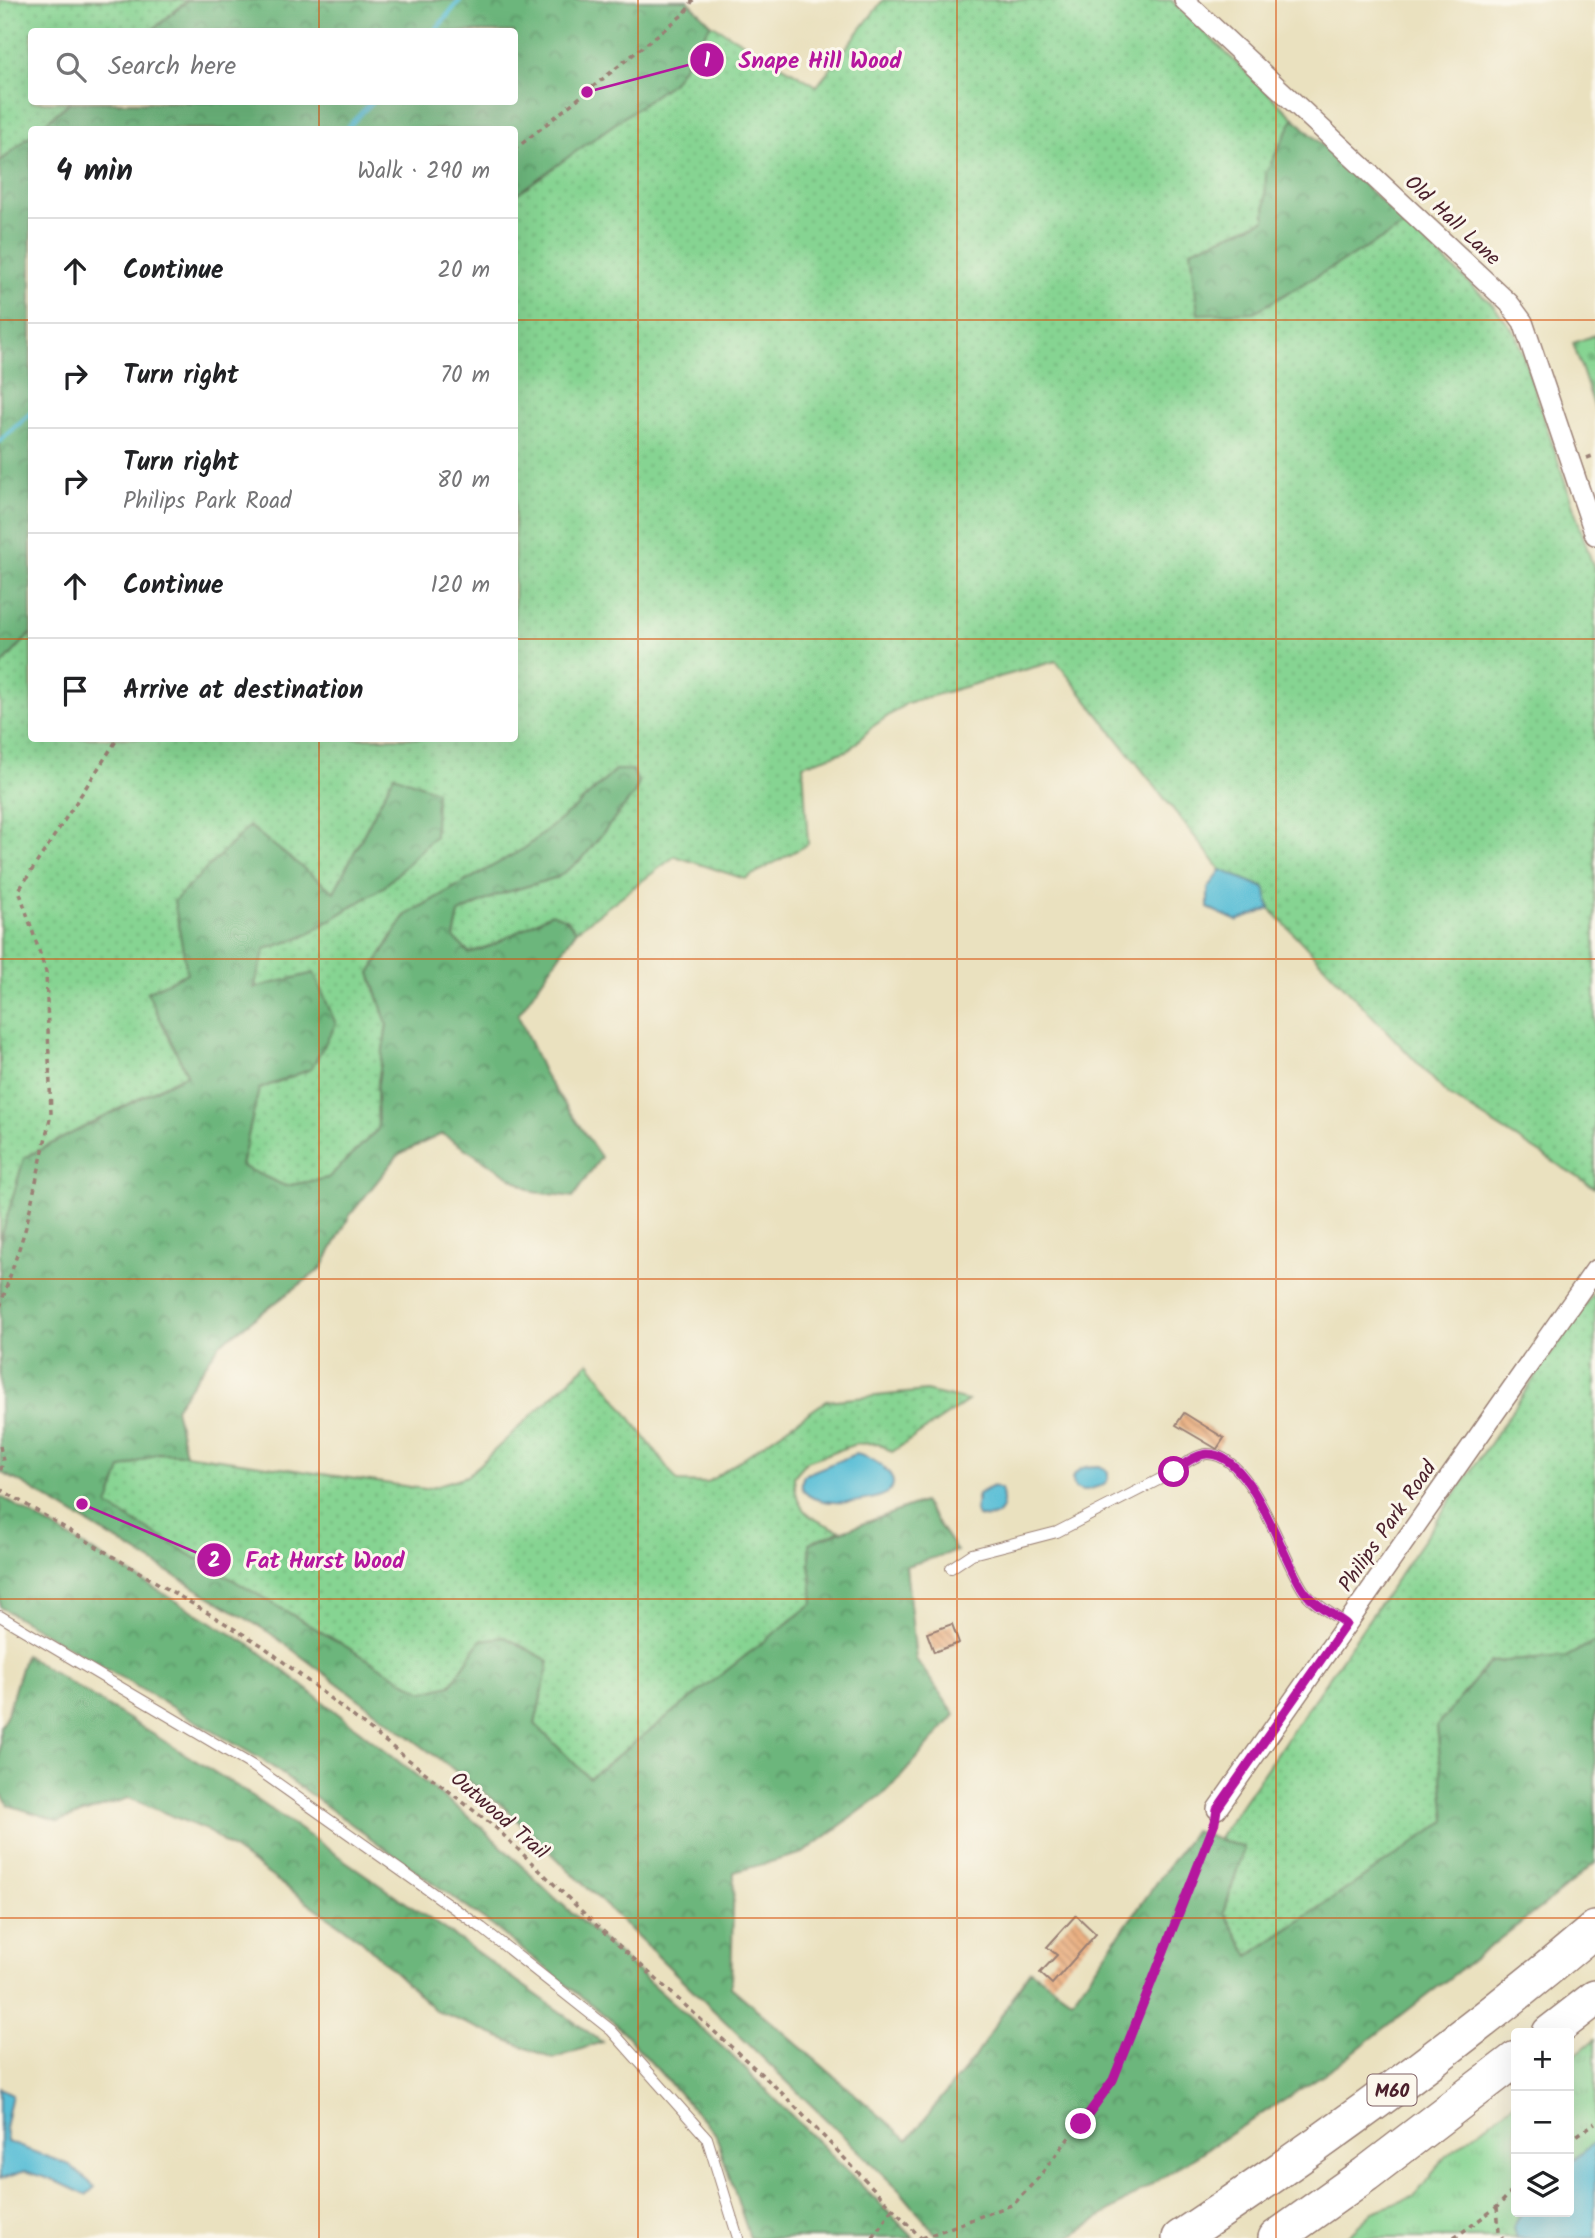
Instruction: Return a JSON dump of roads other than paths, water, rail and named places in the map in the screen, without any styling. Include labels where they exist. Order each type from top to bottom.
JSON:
[{"type":"highway","name":"M60","points":[[1180,2238],[1279,2173],[1425,2066],[1595,1929]]},
{"type":"highway","points":[[1556,2028],[1595,1998]]},
{"type":"highway","name":"M60","points":[[1276,2238],[1366,2174],[1511,2063]]},
{"type":"street","name":"Old Hall Lane","points":[[1184,0],[1508,303],[1523,322],[1595,535]]},
{"type":"street","name":"Philips Park Road","points":[[1217,1809],[1595,1269]]},
{"type":"lane","points":[[951,1568],[972,1554],[1057,1532],[1174,1472],[1189,1460],[1208,1454],[1227,1460],[1242,1474],[1274,1525],[1290,1569],[1306,1594],[1346,1624]]},
{"type":"lane","points":[[0,1616],[253,1766],[482,1927],[611,2030],[707,2138],[738,2238]]},
{"type":"water","points":[[1221,870],[1265,888],[1270,909],[1237,921],[1208,908],[1208,889]]},
{"type":"water","points":[[855,1454],[873,1460],[888,1472],[893,1482],[890,1491],[868,1500],[835,1502],[808,1495],[802,1487],[804,1475]]},
{"type":"water","points":[[1100,1466],[1108,1472],[1104,1485],[1083,1491],[1075,1488],[1072,1478],[1077,1471]]},
{"type":"water","points":[[993,1486],[1001,1489],[1003,1496],[1000,1512],[991,1517],[978,1516],[975,1510],[978,1494]]},
{"type":"water","points":[[0,2088],[12,2094],[5,2128],[7,2142],[70,2165],[95,2187],[86,2195],[56,2181],[24,2171],[0,2180]]},
{"type":"water","points":[[1595,2142],[1595,2238],[1516,2238],[1513,2228],[1519,2217],[1574,2217],[1574,2160]]},
{"type":"waterway","points":[[437,28],[460,0]]},
{"type":"waterway","points":[[349,126],[369,105]]},
{"type":"waterway","points":[[0,441],[28,416]]},
{"type":"place","name":"Snape Hill Wood","points":[[587,92]]},
{"type":"place","name":"Fat Hurst Wood","points":[[82,1504]]}]
